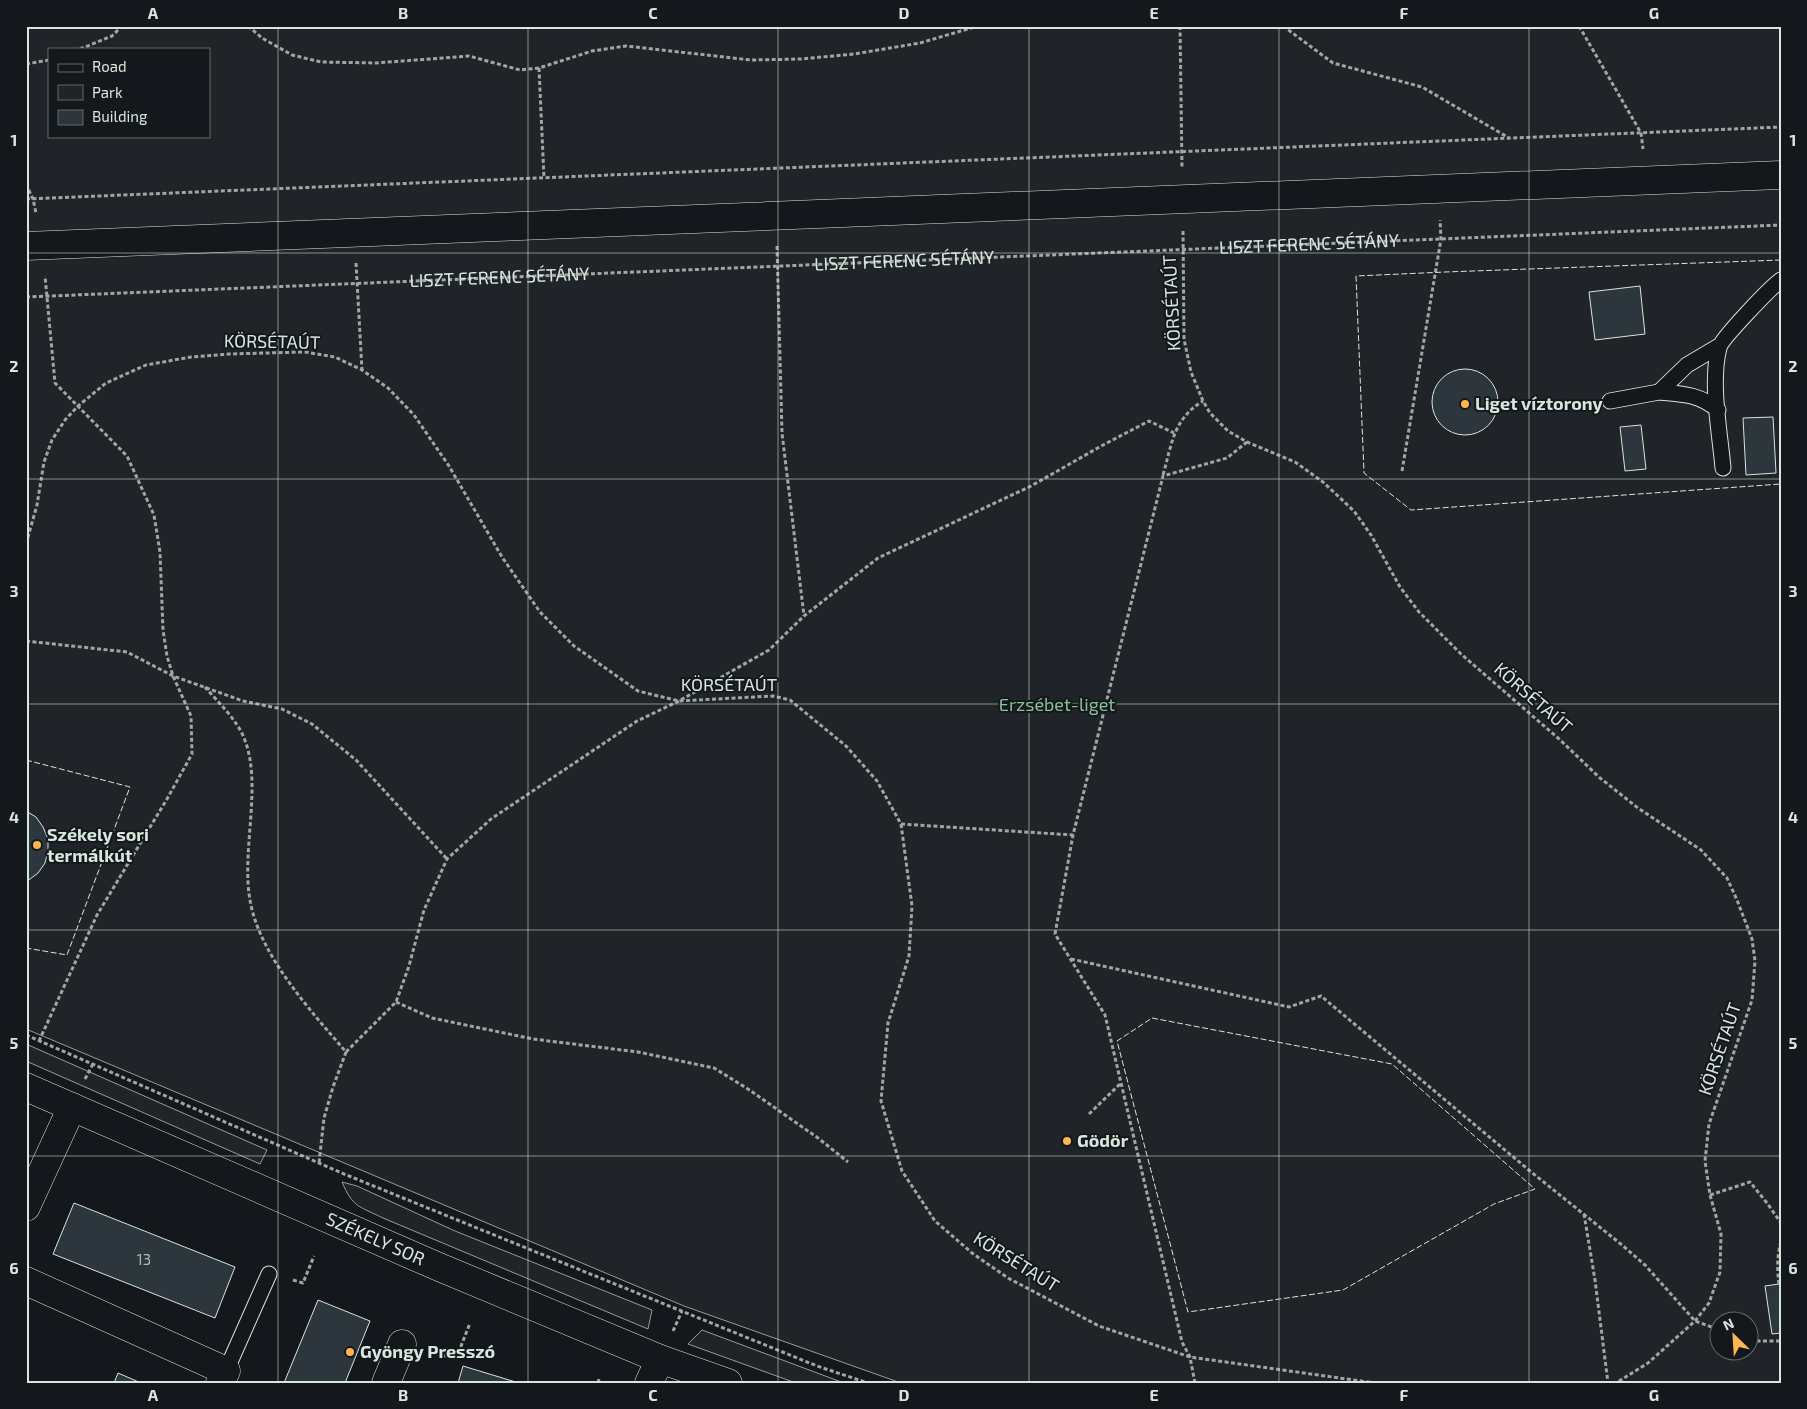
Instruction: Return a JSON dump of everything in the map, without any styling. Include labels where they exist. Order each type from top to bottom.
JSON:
[{"type":"street","points":[[26,246],[1781,176]]},
{"type":"street","name":"SZÉKELY SOR","points":[[26,1087],[439,1267],[654,1371],[728,1383]]},
{"type":"street","points":[[26,1207],[72,1107]]},
{"type":"street","points":[[26,1281],[223,1377]]},
{"type":"street","points":[[386,1383],[402,1344]]},
{"type":"lane","points":[[1659,392],[1687,365],[1719,346],[1770,288],[1781,280]]},
{"type":"lane","points":[[1719,346],[1715,375],[1723,468]]},
{"type":"lane","points":[[1610,401],[1659,392],[1689,394],[1708,401],[1718,410]]},
{"type":"lane","points":[[223,1377],[270,1274]]},
{"type":"path","points":[[82,48],[112,36],[122,26]]},
{"type":"path","points":[[248,26],[262,38],[292,55],[321,62],[376,63],[469,56],[520,70],[539,68],[592,52],[626,46],[751,60],[801,59],[854,54],[920,43],[978,26]]},
{"type":"path","points":[[1283,26],[1332,63],[1422,87],[1509,139]]},
{"type":"path","points":[[1578,26],[1641,133],[1646,180]]},
{"type":"path","name":"KÖRSÉTAÚT","points":[[1181,27],[1184,339],[1191,372],[1210,413],[1228,431],[1247,442],[1295,462],[1323,482],[1354,511],[1371,535],[1400,587],[1419,612],[1461,654],[1558,738],[1600,778],[1638,808],[1701,850],[1726,878],[1752,939],[1755,961],[1752,1000],[1709,1124],[1704,1162],[1710,1195],[1721,1234],[1720,1272],[1709,1303],[1695,1321],[1648,1364],[1616,1383]]},
{"type":"path","points":[[26,64],[48,60]]},
{"type":"path","points":[[539,68],[544,178]]},
{"type":"path","points":[[26,199],[1781,127]]},
{"type":"path","points":[[26,184],[34,199]]},
{"type":"path","points":[[776,216],[782,434],[804,616]]},
{"type":"path","name":"LISZT FERENC SÉTÁNY","points":[[26,297],[1781,225]]},
{"type":"path","points":[[355,232],[362,370]]},
{"type":"path","points":[[1402,471],[1440,239]]},
{"type":"path","points":[[39,1041],[97,915],[192,754],[191,716],[173,676],[167,656],[163,630],[160,552],[154,515],[127,456],[55,383],[47,296]]},
{"type":"path","name":"KÖRSÉTAÚT","points":[[26,544],[37,505],[44,462],[50,447],[65,420],[78,406],[106,384],[146,366],[191,357],[258,352],[305,352],[335,357],[362,370],[388,388],[414,415],[449,466],[502,556],[540,612],[574,646],[638,691],[679,701],[773,696],[790,700],[846,746],[877,781],[901,824],[912,906],[909,956],[888,1023],[881,1101],[902,1171],[935,1221],[972,1253],[1008,1278],[1099,1326],[1190,1357],[1295,1370],[1375,1383]]},
{"type":"path","points":[[1195,1383],[1190,1357],[1182,1342],[1105,1014],[1056,934],[1073,835],[1174,433],[1182,417],[1203,401]]},
{"type":"path","points":[[319,1163],[324,1118],[346,1052],[396,1002],[410,966],[424,910],[447,859],[491,819],[637,721],[679,701],[769,650],[804,616],[878,558],[1030,486],[1149,421],[1174,433]]},
{"type":"path","points":[[1163,476],[1227,458],[1247,442]]},
{"type":"path","points":[[26,641],[128,652],[173,676],[243,701],[282,709],[312,724],[356,760],[447,859]]},
{"type":"path","points":[[205,687],[227,712],[244,738],[252,772],[248,858],[249,884],[250,901],[261,938],[292,987],[346,1052]]},
{"type":"path","points":[[901,824],[1073,835]]},
{"type":"path","points":[[1071,959],[1289,1007],[1321,996],[1530,1171],[1584,1213],[1645,1266],[1695,1321],[1710,1326]]},
{"type":"path","points":[[396,1002],[432,1018],[534,1039],[638,1052],[714,1068],[748,1088],[848,1162]]},
{"type":"path","points":[[26,1035],[319,1163],[817,1366],[868,1383]]},
{"type":"path","points":[[1089,1114],[1121,1083]]},
{"type":"path","points":[[1710,1195],[1750,1182],[1781,1224]]},
{"type":"path","points":[[1584,1213],[1595,1280],[1608,1383]]},
{"type":"path","points":[[1778,1284],[1778,1251],[1781,1241]]},
{"type":"path","points":[[402,1344],[456,1359],[470,1323]]},
{"type":"path","points":[[1760,1341],[1781,1341]]},
{"type":"green space","name":"Erzsébet-liget","points":[[26,26],[1781,26],[1781,1383],[901,1383],[684,1306],[26,1029]]},
{"type":"green space","points":[[26,1044],[267,1150],[260,1164],[26,1061]]},
{"type":"green space","points":[[342,1182],[357,1186],[455,1231],[652,1310],[648,1329],[368,1211],[353,1202]]},
{"type":"green space","points":[[702,1330],[844,1383],[796,1383],[688,1344]]},
{"type":"building","points":[[1640,286],[1645,334],[1595,340],[1589,292]]},
{"type":"building","name":"Liget víztorony","points":[[1458,369],[1472,369],[1484,374],[1493,383],[1498,395],[1496,415],[1489,426],[1472,435],[1458,435],[1446,430],[1437,421],[1432,409],[1432,395],[1437,383],[1446,374]]},
{"type":"building","points":[[1773,417],[1776,473],[1746,475],[1743,418]]},
{"type":"building","points":[[1641,425],[1646,469],[1625,471],[1620,427]]},
{"type":"building","name":"Székely sori termálkút","points":[[26,811],[36,817],[43,827],[48,839],[48,851],[45,863],[38,873],[26,882]]},
{"type":"building","points":[[74,1203],[235,1267],[215,1318],[53,1254]]},
{"type":"building","points":[[1781,1284],[1781,1333],[1772,1334],[1765,1286]]},
{"type":"building","points":[[318,1300],[370,1321],[345,1383],[284,1383]]},
{"type":"building","points":[[463,1366],[519,1383],[458,1383]]},
{"type":"building","points":[[118,1373],[141,1383],[114,1383]]},
{"type":"fence","points":[[1781,260],[1356,276],[1364,473],[1411,510],[1781,484]]},
{"type":"fence","points":[[26,760],[130,787],[67,955],[26,948]]},
{"type":"fence","points":[[1152,1018],[1392,1064],[1535,1189],[1494,1204],[1343,1290],[1188,1312],[1117,1041],[1152,1018]]},
{"type":"place","name":"Liget víztorony","points":[[1465,404]]},
{"type":"place","name":"Székely sori termálkút","points":[[37,845]]},
{"type":"place","name":"Gödör","points":[[1067,1141]]},
{"type":"place","name":"Gyöngy Presszó","points":[[350,1352]]}]
